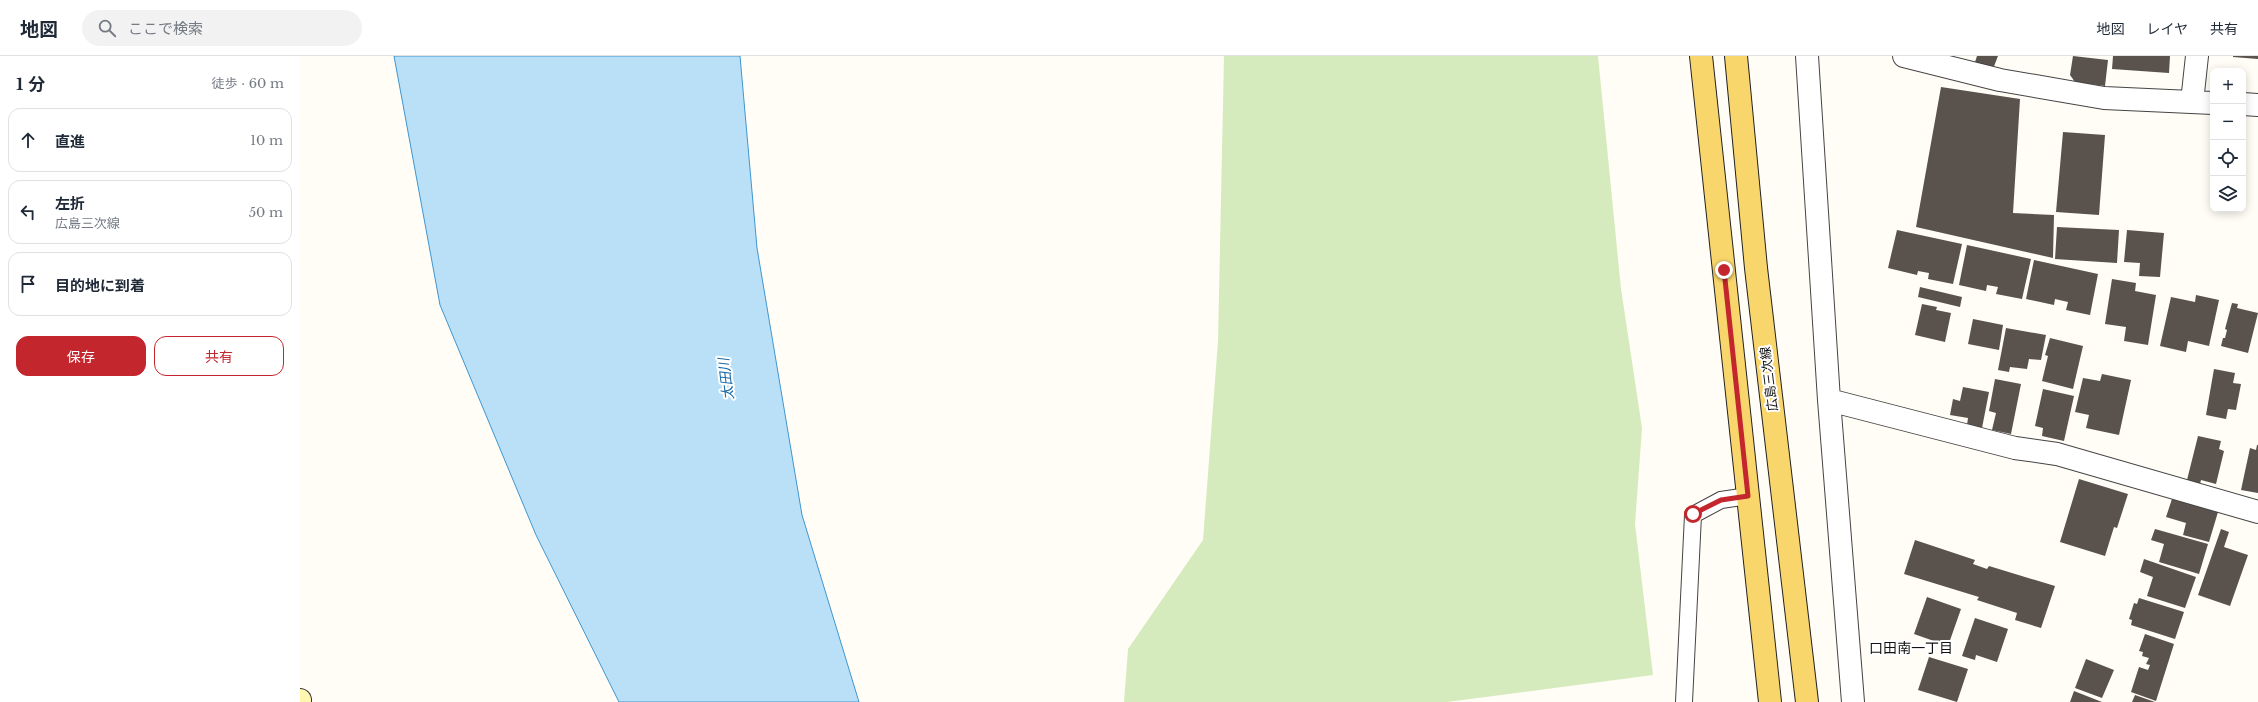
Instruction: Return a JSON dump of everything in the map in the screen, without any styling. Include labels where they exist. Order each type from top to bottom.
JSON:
[{"type":"main road","points":[[1701,56],[1770,702]]},
{"type":"main road","name":"広島三次線","points":[[1736,56],[1756,268],[1807,702]]},
{"type":"street","points":[[1807,56],[1829,400],[1853,702]]},
{"type":"street","points":[[1904,56],[2000,80],[2104,98],[2203,102],[2197,56]]},
{"type":"street","points":[[2246,104],[2258,105]]},
{"type":"street","points":[[1829,400],[2014,448],[2058,454],[2258,512]]},
{"type":"lane","points":[[1684,702],[1693,514],[1721,500],[1748,496]]},
{"type":"green space","points":[[1224,56],[1598,56],[1621,289],[1642,428],[1635,524],[1653,675],[1447,702],[1124,702],[1128,649],[1203,540],[1218,341]]},
{"type":"water","name":"太田川","points":[[394,56],[740,56],[757,248],[802,515],[859,702],[619,702],[536,535],[440,305]]},
{"type":"building","points":[[1977,56],[1998,56],[1993,69],[1975,62]]},
{"type":"building","points":[[2073,56],[2108,60],[2105,86],[2075,82],[2070,75]]},
{"type":"building","points":[[2113,56],[2170,56],[2169,73],[2112,69]]},
{"type":"building","points":[[2258,56],[2258,59],[2233,57]]},
{"type":"building","points":[[1941,87],[2020,99],[2013,213],[2054,215],[2053,258],[1916,227]]},
{"type":"building","points":[[2063,132],[2105,135],[2099,215],[2056,212]]},
{"type":"building","points":[[2057,227],[2119,230],[2117,263],[2055,259]]},
{"type":"building","points":[[1897,230],[1962,244],[1953,284],[1928,279],[1929,273],[1918,271],[1917,275],[1888,268]]},
{"type":"building","points":[[2127,230],[2164,233],[2160,277],[2139,276],[2140,263],[2124,262]]},
{"type":"building","points":[[1967,245],[2031,259],[2022,299],[1996,294],[1998,287],[1987,285],[1986,291],[1959,285]]},
{"type":"building","points":[[2034,260],[2098,274],[2090,315],[2066,310],[2068,302],[2055,299],[2054,305],[2026,299]]},
{"type":"building","points":[[2112,279],[2136,283],[2135,291],[2156,295],[2148,345],[2124,341],[2126,327],[2105,324]]},
{"type":"building","points":[[1920,287],[1962,297],[1960,307],[1918,297]]},
{"type":"building","points":[[2196,295],[2219,300],[2209,346],[2188,341],[2186,352],[2160,346],[2171,297],[2195,302]]},
{"type":"building","points":[[2232,303],[2238,304],[2237,308],[2258,313],[2248,353],[2221,346],[2223,338],[2225,338],[2227,330],[2225,329]]},
{"type":"building","points":[[1922,304],[1937,307],[1936,310],[1951,313],[1945,342],[1915,335]]},
{"type":"building","points":[[1973,319],[2003,325],[1999,350],[1968,344]]},
{"type":"building","points":[[2006,328],[2046,335],[2041,360],[2029,359],[2027,369],[2010,367],[2009,372],[1998,370]]},
{"type":"building","points":[[2050,338],[2083,346],[2073,389],[2042,381],[2048,356],[2045,355]]},
{"type":"building","points":[[2214,369],[2235,373],[2233,383],[2241,384],[2236,410],[2228,409],[2226,419],[2206,415]]},
{"type":"building","points":[[2102,374],[2131,380],[2119,435],[2086,428],[2089,415],[2075,412],[2083,378],[2100,381]]},
{"type":"building","points":[[1995,379],[2021,384],[2011,434],[1992,430],[1996,413],[1989,411]]},
{"type":"building","points":[[1963,387],[1989,392],[1982,428],[1967,425],[1968,418],[1950,415],[1953,399],[1960,401]]},
{"type":"building","points":[[2043,389],[2074,396],[2064,441],[2042,436],[2043,428],[2035,426]]},
{"type":"building","points":[[2198,436],[2221,441],[2219,449],[2224,451],[2216,484],[2201,480],[2200,484],[2187,480]]},
{"type":"building","points":[[2257,445],[2258,493],[2241,490],[2250,448],[2256,450]]},
{"type":"building","points":[[2079,479],[2128,494],[2117,528],[2114,527],[2105,556],[2060,542]]},
{"type":"building","points":[[2172,499],[2218,512],[2209,542],[2183,535],[2186,523],[2166,517]]},
{"type":"building","points":[[2155,529],[2208,544],[2199,574],[2159,562],[2164,544],[2151,540]]},
{"type":"building","points":[[2221,529],[2229,532],[2224,547],[2248,555],[2230,606],[2198,595]]},
{"type":"building","points":[[1915,540],[1975,560],[1973,564],[1987,569],[1989,566],[2055,586],[2041,628],[2015,620],[2017,613],[1977,600],[1979,597],[1904,574]]},
{"type":"building","points":[[2144,559],[2196,577],[2185,608],[2147,596],[2153,577],[2140,572]]},
{"type":"building","points":[[1927,597],[1961,609],[1948,646],[1914,634]]},
{"type":"building","points":[[2139,598],[2184,612],[2175,639],[2131,625],[2132,620],[2129,619],[2134,603],[2137,604]]},
{"type":"building","points":[[1975,618],[2008,629],[1997,662],[1976,655],[1975,660],[1962,656]]},
{"type":"building","points":[[2145,634],[2174,644],[2156,701],[2131,692],[2139,667],[2148,670],[2150,665],[2146,664],[2149,658],[2142,656],[2143,652],[2139,651]]},
{"type":"building","points":[[1929,657],[1968,669],[1957,702],[1918,690]]},
{"type":"building","points":[[2086,659],[2114,670],[2102,698],[2075,688]]},
{"type":"building","points":[[2074,691],[2102,702],[2070,702]]},
{"type":"building","points":[[2135,695],[2155,702],[2132,702]]},
{"type":"district","name":"口田南一丁目","points":[[1911,648]]},
{"type":"route","points":[[1693,514],[1721,500],[1748,496],[1724,270]]}]
